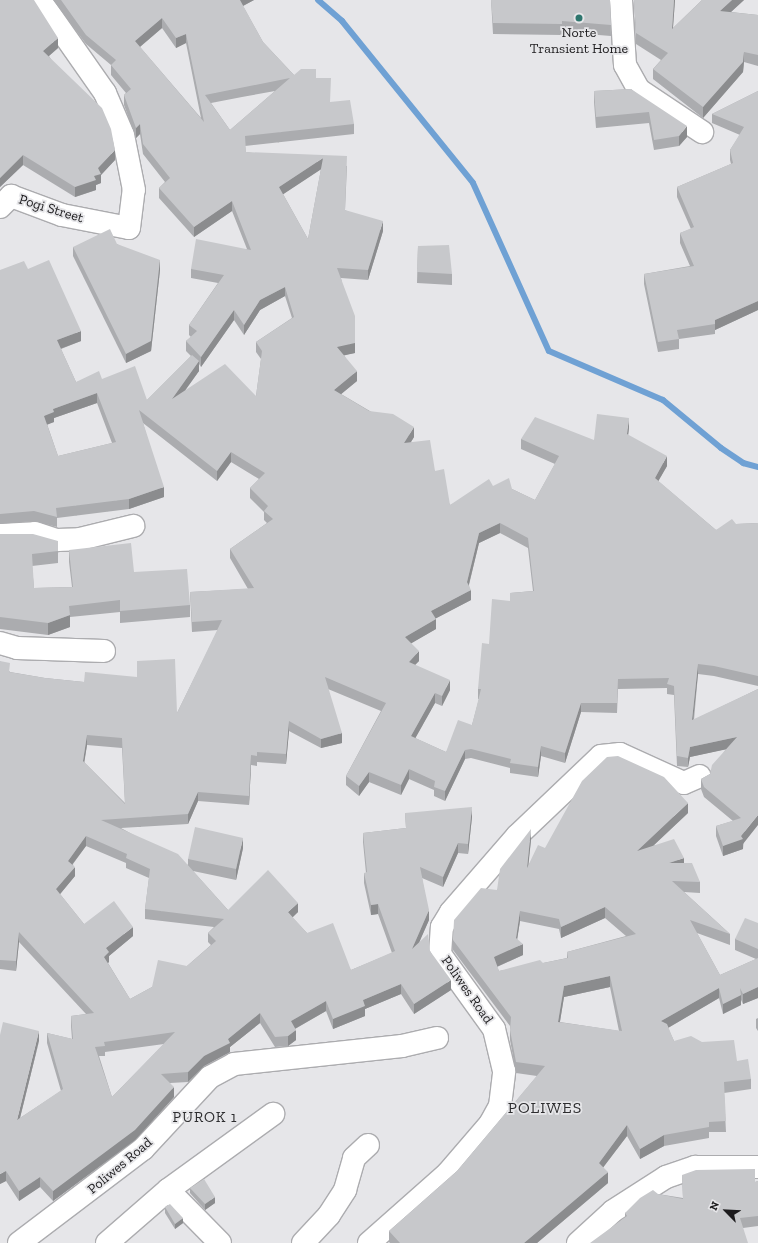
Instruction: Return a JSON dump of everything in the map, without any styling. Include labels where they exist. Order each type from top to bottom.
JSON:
[{"type":"street","name":"Pogi Street","points":[[0,207],[11,196],[62,214],[129,228],[134,190],[123,135],[105,93],[40,0]]},
{"type":"street","points":[[621,0],[625,65],[639,90],[702,132]]},
{"type":"street","points":[[0,535],[35,533],[57,540],[80,539],[133,526]]},
{"type":"street","points":[[0,643],[17,648],[104,650]]},
{"type":"street","name":"Poliwes Road","points":[[369,1243],[448,1173],[490,1124],[500,1106],[504,1071],[494,1029],[440,954],[442,927],[451,912],[517,836],[601,756],[620,754],[684,783],[700,776]]},
{"type":"street","name":"Poliwes Road","points":[[19,1243],[143,1149],[210,1077],[234,1064],[402,1046],[437,1038]]},
{"type":"street","points":[[107,1243],[168,1190],[273,1114]]},
{"type":"street","points":[[303,1243],[329,1215],[345,1190],[354,1158],[368,1145]]},
{"type":"street","points":[[578,1243],[613,1211],[666,1177],[696,1167],[758,1167]]},
{"type":"street","points":[[168,1190],[220,1243]]},
{"type":"building","points":[[0,0],[34,0],[58,38],[43,51],[102,108],[111,129],[115,150],[98,168],[101,174],[94,176],[96,180],[75,187],[23,155],[0,178]]},
{"type":"building","points":[[61,0],[240,0],[263,42],[294,75],[301,69],[316,69],[316,78],[331,78],[330,102],[350,100],[354,124],[245,136],[246,152],[347,156],[345,210],[383,221],[368,270],[337,268],[355,316],[355,343],[337,347],[357,371],[334,390],[369,411],[393,414],[414,427],[404,443],[430,440],[435,471],[444,469],[450,505],[489,479],[493,486],[509,478],[512,489],[535,500],[559,456],[521,439],[535,417],[594,440],[597,414],[629,418],[627,434],[667,456],[655,478],[716,530],[732,519],[736,524],[758,523],[758,676],[698,664],[692,720],[758,689],[758,815],[741,836],[743,839],[723,846],[716,826],[741,818],[704,787],[701,779],[710,774],[712,765],[737,737],[690,747],[688,758],[677,756],[674,686],[667,684],[669,678],[618,679],[617,703],[581,703],[565,753],[541,746],[538,767],[510,763],[511,759],[471,749],[465,750],[445,791],[434,787],[435,781],[409,769],[401,785],[369,772],[359,786],[346,776],[386,703],[325,677],[342,733],[321,739],[289,721],[286,754],[257,752],[257,756],[251,755],[249,796],[198,792],[188,814],[101,820],[178,854],[228,910],[268,870],[298,903],[288,912],[307,933],[333,923],[351,970],[395,951],[378,904],[371,905],[364,873],[367,872],[363,833],[406,828],[405,813],[472,807],[468,844],[458,843],[443,877],[420,867],[429,910],[412,949],[428,934],[430,951],[451,980],[414,1004],[401,984],[363,1000],[365,1006],[333,1019],[326,1001],[291,1021],[296,1030],[288,1036],[275,1037],[260,1013],[228,1039],[230,1043],[204,1056],[188,1072],[161,1074],[174,1087],[135,1130],[53,1191],[40,1177],[19,1191],[6,1171],[0,1174],[0,1035],[3,1022],[39,1031],[17,1120],[63,1089],[47,1033],[73,1039],[71,1016],[94,1013],[19,932],[16,961],[0,960],[0,661],[10,663],[9,672],[84,682],[85,672],[137,677],[137,661],[175,659],[177,713],[222,620],[192,622],[190,592],[254,588],[230,549],[273,519],[264,511],[268,506],[250,488],[265,473],[231,452],[217,471],[139,410],[164,487],[129,499],[56,508],[57,517],[34,511],[0,514],[0,270],[24,261],[28,269],[49,260],[81,331],[57,340],[76,382],[99,371],[102,379],[135,366],[147,400],[192,355],[199,361],[172,399],[225,364],[256,396],[262,351],[256,342],[294,317],[285,287],[260,300],[244,325],[234,310],[201,357],[186,341],[197,331],[189,325],[224,275],[191,269],[196,239],[251,250],[232,201],[194,227],[159,188],[170,178],[143,144],[140,124],[136,128],[124,95],[131,89],[111,65],[116,60],[86,35]],"holes":[[[162,18],[176,38],[186,34],[204,122],[135,41]],[[290,78],[230,130],[205,95]],[[323,158],[308,239],[279,187]],[[97,393],[116,442],[58,456],[44,416],[54,412],[53,409]],[[500,523],[528,538],[534,591],[510,593],[510,601],[492,599],[489,644],[482,643],[478,689],[481,689],[472,725],[458,720],[446,752],[411,736],[435,693],[442,696],[450,680],[409,662],[419,651],[405,637],[436,619],[431,611],[471,590],[467,582],[479,533]],[[87,735],[122,738],[125,804],[83,761]],[[86,836],[127,854],[126,858],[150,869],[145,909],[224,919],[208,933],[216,941],[187,966],[158,960],[152,987],[130,999],[104,957],[109,952],[106,948],[133,927],[114,901],[84,924],[56,889],[75,867],[68,861]],[[175,1032],[112,1097],[95,1047],[105,1046],[104,1042]]]},
{"type":"building","points":[[491,0],[610,0],[611,25],[562,21],[562,24],[493,23]]},
{"type":"building","points":[[634,0],[674,0],[672,29],[702,0],[732,0],[720,11],[758,15],[758,55],[744,52],[743,62],[703,107],[653,69],[668,53],[636,33]]},
{"type":"building","points":[[631,89],[687,126],[679,136],[654,140],[649,112],[596,117],[594,91]]},
{"type":"building","points":[[758,91],[758,301],[715,320],[715,324],[677,330],[679,339],[658,342],[644,274],[694,266],[680,233],[694,227],[677,187],[733,163],[730,150],[744,127],[712,114]]},
{"type":"building","points":[[110,229],[117,244],[160,260],[151,341],[126,354],[73,247]]},
{"type":"building","points":[[449,245],[452,274],[417,272],[418,246]]},
{"type":"building","points":[[0,534],[33,534],[58,541],[58,551],[32,554],[34,588],[73,587],[69,550],[131,543],[134,572],[187,569],[190,605],[120,611],[120,600],[69,606],[70,615],[48,623],[0,617]]},
{"type":"building","points":[[618,756],[664,777],[688,803],[637,851],[674,839],[684,858],[669,863],[692,863],[700,882],[672,881],[730,934],[690,920],[720,975],[758,958],[758,987],[743,994],[740,988],[741,995],[723,1004],[719,988],[661,1021],[667,1024],[674,1041],[691,1036],[702,1042],[734,1040],[737,1061],[748,1059],[751,1079],[724,1082],[726,1121],[709,1122],[709,1127],[664,1135],[640,1149],[627,1125],[599,1163],[608,1172],[524,1243],[400,1243],[389,1231],[457,1171],[545,1066],[516,1062],[510,1030],[511,1017],[453,940],[454,920],[481,888],[497,890],[500,869],[531,829],[527,868],[538,845],[545,848],[582,781],[607,757]],"holes":[[[605,907],[636,934],[567,952],[568,958],[543,963],[540,960],[499,971],[494,957],[523,944],[516,938],[520,911],[559,919],[561,927]],[[610,976],[622,1031],[558,1022],[564,986]]]},
{"type":"building","points":[[195,827],[243,838],[236,869],[188,859]]},
{"type":"building","points":[[745,918],[758,923],[758,949],[735,939]]},
{"type":"building","points":[[755,1169],[755,1182],[758,1181],[758,1216],[740,1218],[748,1243],[590,1243],[627,1216],[625,1213],[640,1198],[653,1190],[658,1194],[683,1199],[682,1175],[696,1170]]},
{"type":"building","points":[[204,1179],[215,1197],[205,1204],[190,1188]]},
{"type":"building","points":[[170,1204],[183,1218],[175,1224],[165,1207]]},
{"type":"waterway","points":[[318,0],[342,21],[473,183],[549,351],[663,400],[721,448],[743,463],[758,467]]},
{"type":"place","name":"Norte Transient Home","points":[[579,18]]},
{"type":"district","name":"POLIWES","points":[[545,1108]]},
{"type":"district","name":"PUROK 1","points":[[205,1118]]}]
